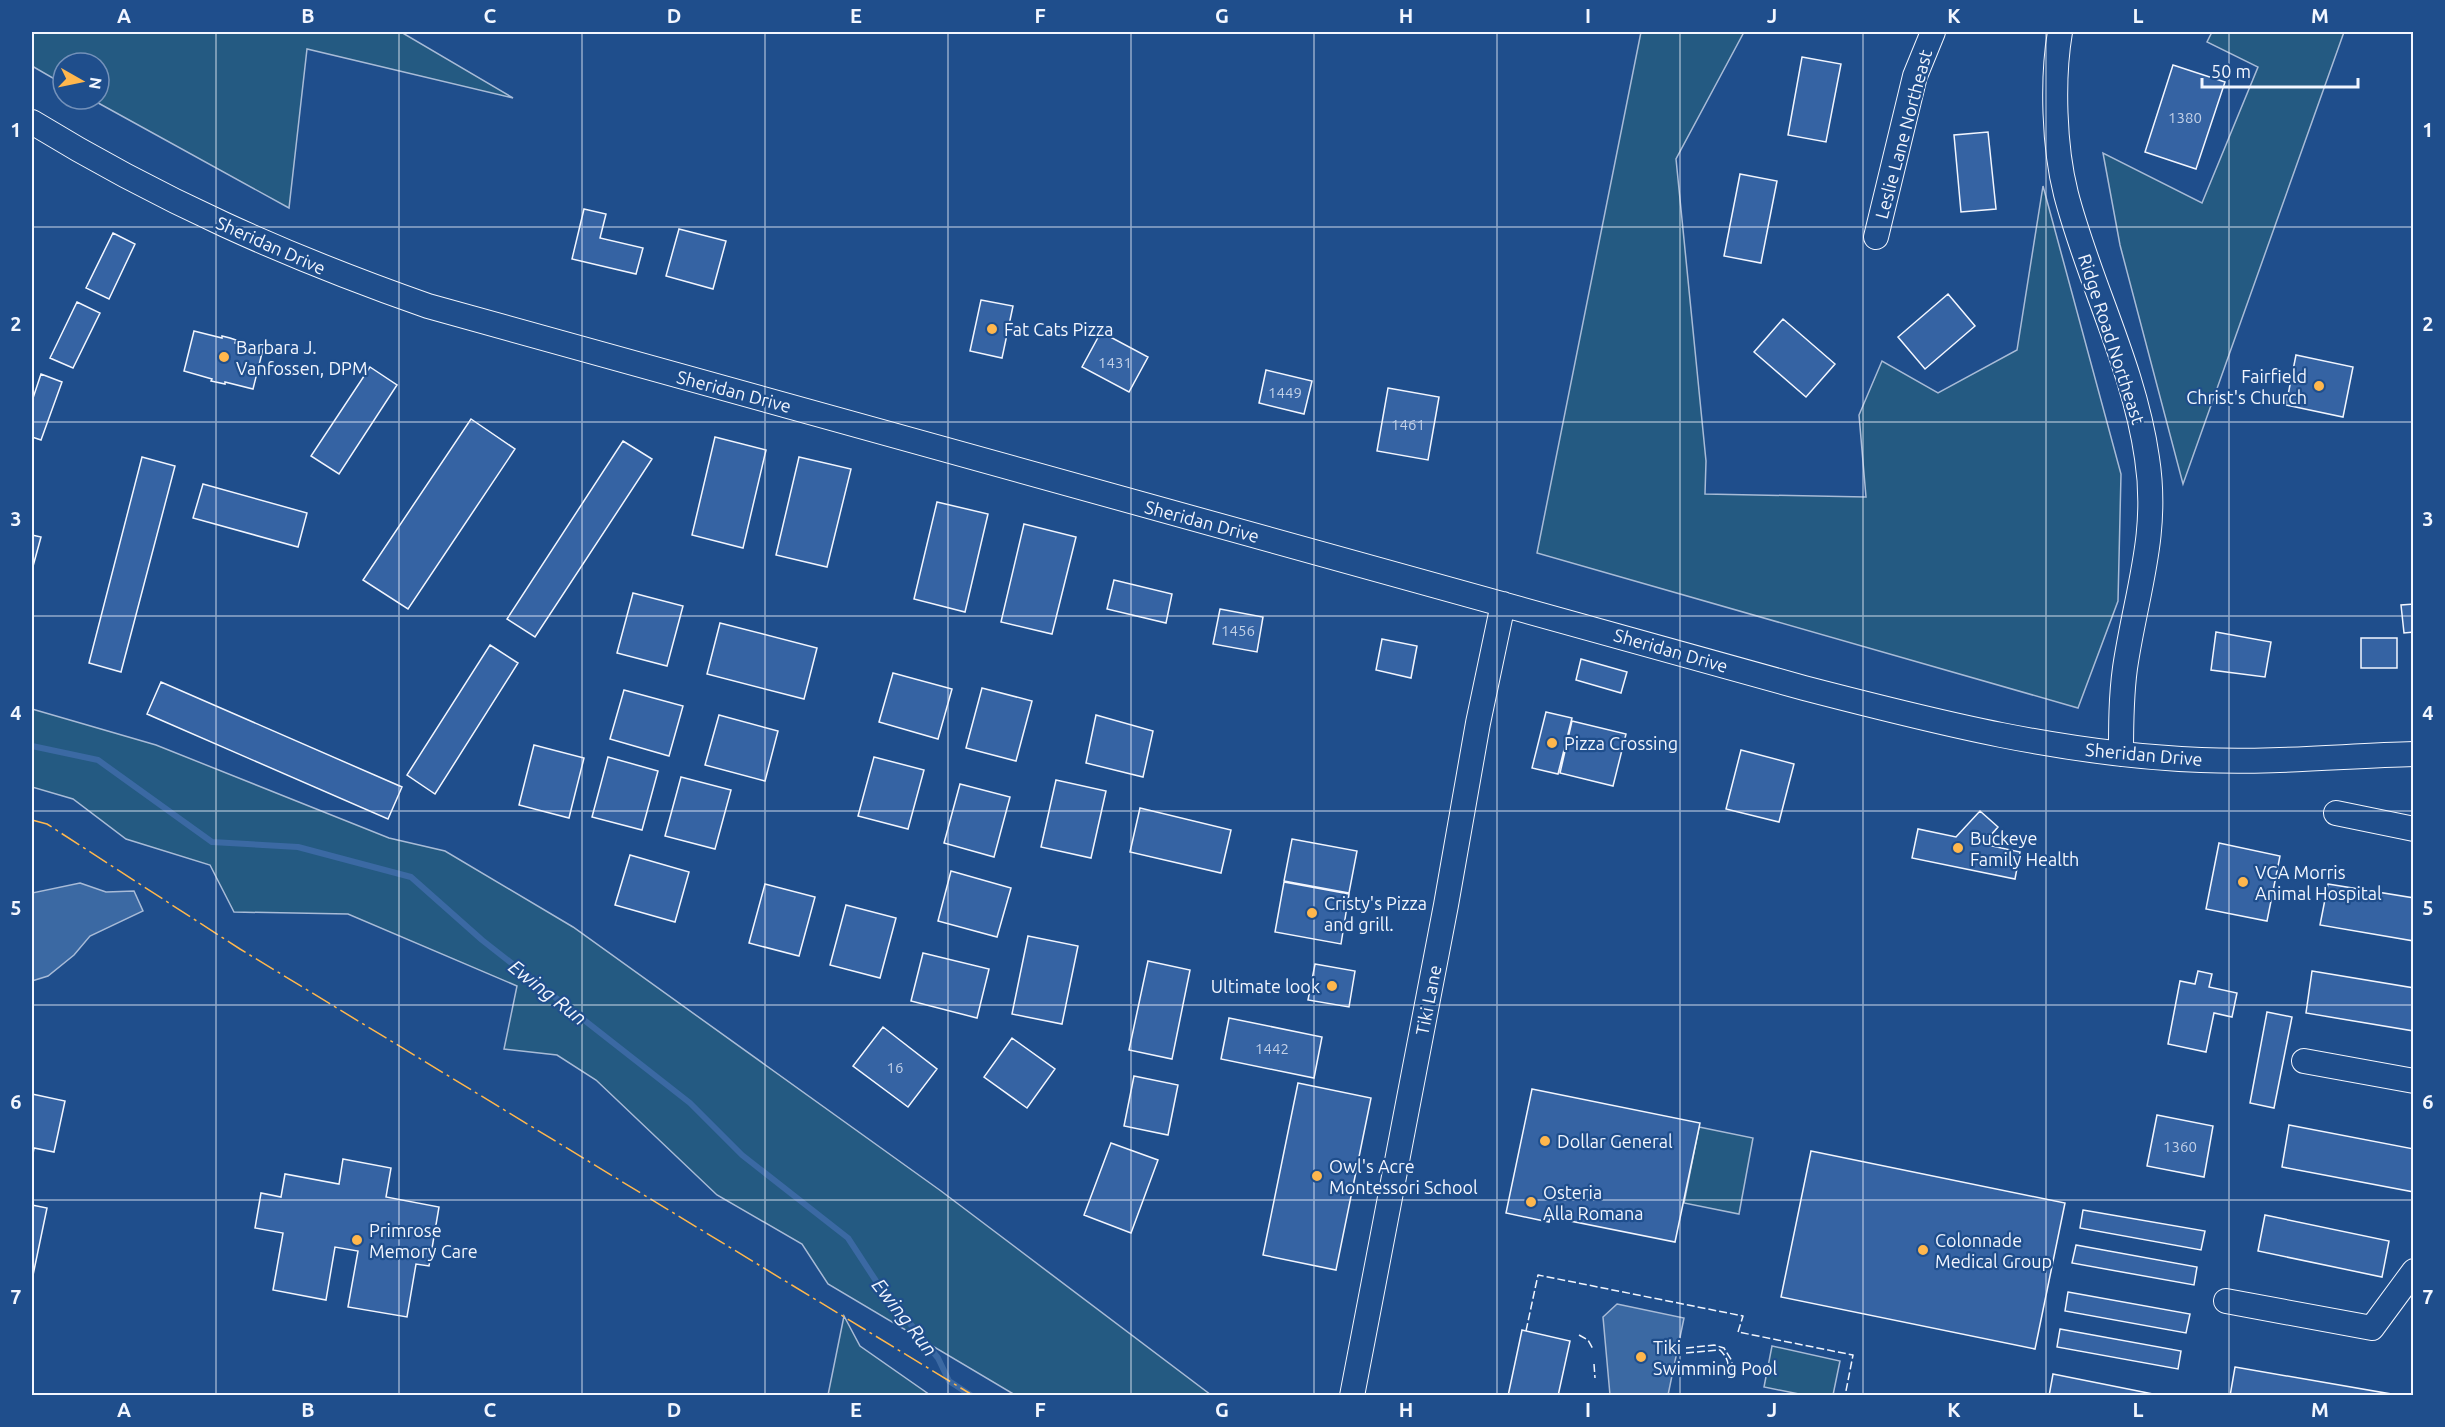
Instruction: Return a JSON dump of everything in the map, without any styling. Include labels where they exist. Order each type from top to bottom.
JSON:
[{"type":"street","name":"Leslie Lane Northeast","points":[[1876,237],[1915,76],[1933,32]]},
{"type":"street","name":"Ridge Road Northeast","points":[[2061,32],[2056,99],[2057,130],[2066,191],[2083,251],[2133,396],[2147,456],[2150,487],[2149,548],[2125,668],[2121,754]]},
{"type":"street","name":"Sheridan Drive","points":[[32,122],[93,160],[254,240],[341,275],[428,306],[1804,688],[1939,723],[2016,739],[2121,754],[2200,760],[2274,760],[2414,754]]},
{"type":"street","name":"Tiki Lane","points":[[1352,1395],[1448,895],[1478,723],[1503,604]]},
{"type":"street","points":[[2336,813],[2414,829]]},
{"type":"street","points":[[2304,1061],[2414,1081]]},
{"type":"street","points":[[2226,1301],[2372,1328],[2414,1271]]},
{"type":"shaded area","points":[[32,32],[401,32],[513,98],[307,49],[289,208],[111,110],[111,51],[51,51],[51,77],[32,66]]},
{"type":"shaded area","points":[[1641,32],[1744,32],[1676,159],[1706,461],[1705,494],[1866,497],[1859,415],[1882,361],[1938,393],[2017,350],[2043,186],[2121,474],[2118,601],[2078,708],[1537,553]]},
{"type":"shaded area","points":[[2212,32],[2344,32],[2183,484],[2120,245],[2103,153],[2202,203],[2258,67],[2207,42]]},
{"type":"shaded area","points":[[32,709],[156,745],[389,838],[445,851],[573,927],[941,1191],[1211,1395],[1015,1395],[828,1284],[802,1244],[717,1195],[596,1080],[557,1055],[504,1049],[517,986],[348,914],[234,912],[210,865],[126,839],[73,799],[32,787]]},
{"type":"shaded area","points":[[80,883],[106,892],[134,891],[143,911],[90,936],[74,955],[48,976],[32,981],[32,893]]},
{"type":"shaded area","points":[[1699,1127],[1753,1138],[1739,1214],[1684,1203]]},
{"type":"shaded area","name":"Tiki Swimming Pool","points":[[1617,1304],[1684,1318],[1668,1395],[1610,1395],[1603,1317]]},
{"type":"shaded area","points":[[844,1316],[860,1346],[930,1395],[828,1395]]},
{"type":"shaded area","points":[[1772,1346],[1840,1361],[1833,1395],[1804,1395],[1764,1387]]},
{"type":"building","points":[[1802,57],[1841,64],[1826,142],[1788,135]]},
{"type":"building","points":[[2173,65],[2225,82],[2196,169],[2145,152]]},
{"type":"building","points":[[1988,132],[1996,209],[1961,212],[1954,135]]},
{"type":"building","points":[[1740,174],[1777,181],[1761,263],[1724,256]]},
{"type":"building","points":[[584,209],[606,214],[600,238],[643,248],[636,274],[572,259]]},
{"type":"building","points":[[679,229],[726,241],[713,289],[666,276]]},
{"type":"building","points":[[113,233],[135,244],[109,299],[86,288]]},
{"type":"building","points":[[1948,294],[1975,326],[1925,369],[1898,337]]},
{"type":"building","name":"Fat Cats Pizza","points":[[981,300],[1013,306],[1002,358],[970,351]]},
{"type":"building","points":[[77,302],[100,313],[73,368],[50,358]]},
{"type":"building","points":[[1783,319],[1835,364],[1806,397],[1754,352]]},
{"type":"building","name":"Barbara J. Vanfossen, DPM","points":[[194,331],[230,338],[236,340],[235,343],[263,349],[253,389],[211,381],[212,379],[184,371]]},
{"type":"building","points":[[1101,332],[1148,357],[1129,392],[1082,367]]},
{"type":"building","name":"Fairfield Christ's Church","points":[[2296,355],[2353,367],[2343,417],[2286,405]]},
{"type":"building","points":[[370,367],[397,385],[339,474],[311,456]]},
{"type":"building","points":[[1266,370],[1312,381],[1304,414],[1259,403]]},
{"type":"building","points":[[41,374],[62,382],[41,440],[32,437],[32,401]]},
{"type":"building","points":[[1388,388],[1439,397],[1428,460],[1377,451]]},
{"type":"building","points":[[471,419],[515,449],[408,609],[363,580]]},
{"type":"building","points":[[715,437],[766,450],[743,548],[692,535]]},
{"type":"building","points":[[623,441],[652,459],[535,637],[507,619]]},
{"type":"building","points":[[142,457],[175,466],[121,672],[89,663]]},
{"type":"building","points":[[799,457],[851,469],[827,567],[776,555]]},
{"type":"building","points":[[203,484],[307,513],[298,547],[193,518]]},
{"type":"building","points":[[937,502],[988,514],[965,612],[914,599]]},
{"type":"building","points":[[1024,524],[1076,537],[1052,634],[1001,622]]},
{"type":"building","points":[[32,535],[41,537],[32,570]]},
{"type":"building","points":[[1114,580],[1172,594],[1166,623],[1107,609]]},
{"type":"building","points":[[633,593],[683,606],[667,666],[617,653]]},
{"type":"building","points":[[2414,604],[2414,632],[2404,633],[2401,605]]},
{"type":"building","points":[[1220,609],[1263,617],[1257,652],[1213,644]]},
{"type":"building","points":[[720,623],[817,648],[804,699],[707,674]]},
{"type":"building","points":[[2216,632],[2271,642],[2265,677],[2211,670]]},
{"type":"building","points":[[2361,638],[2397,638],[2397,668],[2361,668]]},
{"type":"building","points":[[1382,639],[1417,646],[1411,678],[1376,670]]},
{"type":"building","points":[[490,645],[518,663],[435,794],[407,775]]},
{"type":"building","points":[[1581,659],[1627,672],[1621,693],[1576,680]]},
{"type":"building","points":[[893,673],[952,689],[938,739],[879,722]]},
{"type":"building","points":[[161,682],[402,787],[388,819],[147,714]]},
{"type":"building","points":[[982,688],[1032,701],[1016,761],[966,748]]},
{"type":"building","points":[[624,690],[683,706],[669,756],[610,739]]},
{"type":"building","name":"Pizza Crossing","points":[[1546,712],[1572,718],[1558,774],[1532,768]]},
{"type":"building","points":[[719,715],[778,731],[765,781],[705,765]]},
{"type":"building","points":[[1096,715],[1153,731],[1143,777],[1086,763]]},
{"type":"building","points":[[1572,721],[1626,734],[1613,786],[1560,773]]},
{"type":"building","points":[[534,745],[584,758],[569,818],[519,805]]},
{"type":"building","points":[[1741,750],[1794,764],[1779,822],[1726,809]]},
{"type":"building","points":[[608,757],[658,771],[642,830],[592,817]]},
{"type":"building","points":[[874,757],[924,770],[908,829],[858,816]]},
{"type":"building","points":[[681,777],[731,790],[715,849],[665,836]]},
{"type":"building","points":[[1056,780],[1106,791],[1091,858],[1041,847]]},
{"type":"building","points":[[960,784],[1010,797],[994,857],[944,843]]},
{"type":"building","points":[[1140,808],[1231,830],[1221,873],[1130,852]]},
{"type":"building","name":"Buckeye Family Health","points":[[1980,811],[1998,827],[1983,844],[2020,852],[2015,879],[1912,858],[1918,829],[1956,837]]},
{"type":"building","points":[[1292,839],[1357,851],[1349,893],[1284,881]]},
{"type":"building","name":"VCA Morris Animal Hospital","points":[[2219,843],[2280,856],[2267,921],[2206,909]]},
{"type":"building","points":[[630,855],[689,872],[675,922],[615,905]]},
{"type":"building","points":[[951,871],[1011,888],[997,937],[938,921]]},
{"type":"building","name":"Cristy's Pizza and grill.","points":[[1284,882],[1349,894],[1341,944],[1275,932]]},
{"type":"building","points":[[765,884],[815,897],[799,956],[749,943]]},
{"type":"building","points":[[2328,884],[2414,898],[2414,941],[2320,925]]},
{"type":"building","points":[[846,905],[896,918],[880,978],[830,965]]},
{"type":"building","points":[[1028,936],[1078,946],[1062,1024],[1012,1014]]},
{"type":"building","points":[[923,953],[989,969],[977,1018],[911,1001]]},
{"type":"building","points":[[1148,961],[1190,970],[1172,1059],[1129,1050]]},
{"type":"building","name":"Ultimate look","points":[[1315,964],[1355,971],[1349,1007],[1308,1000]]},
{"type":"building","points":[[2198,971],[2212,974],[2209,987],[2237,993],[2232,1017],[2214,1013],[2206,1052],[2168,1044],[2180,981],[2195,984]]},
{"type":"building","points":[[2312,971],[2414,988],[2414,1031],[2306,1013]]},
{"type":"building","points":[[2267,1012],[2292,1017],[2274,1108],[2250,1103]]},
{"type":"building","points":[[1229,1018],[1322,1037],[1314,1078],[1221,1059]]},
{"type":"building","points":[[883,1027],[937,1069],[908,1107],[853,1066]]},
{"type":"building","points":[[1012,1038],[1055,1069],[1027,1108],[984,1077]]},
{"type":"building","points":[[1134,1076],[1178,1085],[1168,1135],[1124,1126]]},
{"type":"building","name":"Owl's Acre Montessori School","points":[[1298,1083],[1371,1098],[1336,1270],[1263,1255]]},
{"type":"building","points":[[1532,1089],[1700,1123],[1675,1242],[1550,1217],[1549,1222],[1506,1213]]},
{"type":"building","points":[[32,1094],[65,1101],[54,1152],[34,1148],[32,1160]]},
{"type":"building","points":[[2157,1115],[2213,1126],[2204,1177],[2147,1166]]},
{"type":"building","points":[[2289,1125],[2414,1149],[2414,1192],[2282,1167]]},
{"type":"building","points":[[1111,1143],[1158,1160],[1131,1233],[1084,1215]]},
{"type":"building","name":"Colonnade Medical Group","points":[[1811,1151],[2065,1203],[2035,1349],[1781,1297]]},
{"type":"building","name":"Primrose Memory Care","points":[[343,1159],[391,1168],[386,1197],[439,1207],[429,1266],[416,1264],[407,1317],[348,1307],[358,1251],[335,1247],[326,1300],[273,1290],[283,1233],[255,1228],[261,1193],[281,1197],[285,1174],[339,1184]]},
{"type":"building","points":[[32,1205],[47,1208],[32,1280]]},
{"type":"building","points":[[2083,1210],[2205,1231],[2201,1250],[2080,1228]]},
{"type":"building","points":[[2265,1215],[2389,1241],[2382,1277],[2258,1251]]},
{"type":"building","points":[[2076,1245],[2197,1267],[2194,1285],[2072,1263]]},
{"type":"building","points":[[2068,1292],[2190,1314],[2186,1333],[2065,1311]]},
{"type":"building","points":[[2060,1329],[2181,1351],[2178,1369],[2057,1347]]},
{"type":"building","points":[[1522,1330],[1570,1341],[1558,1396],[1508,1396]]},
{"type":"building","points":[[2235,1367],[2391,1394],[2391,1396],[2230,1396]]},
{"type":"building","points":[[2053,1374],[2163,1396],[2049,1396]]},
{"type":"waterway","name":"Ewing Run","points":[[32,746],[98,760],[212,842],[298,847],[411,877],[482,940],[690,1103],[742,1155],[848,1238],[878,1284],[938,1358],[949,1381],[972,1396]]},
{"type":"fence","points":[[1526,1331],[1538,1275],[1743,1316],[1738,1332],[1853,1355],[1845,1396]]},
{"type":"fence","points":[[1579,1335],[1588,1340],[1593,1349]]},
{"type":"fence","points":[[1686,1348],[1714,1345],[1724,1348],[1732,1361],[1732,1378]]},
{"type":"fence","points":[[1686,1353],[1720,1350],[1728,1361],[1726,1375]]},
{"type":"fence","points":[[1594,1364],[1595,1378]]},
{"type":"power","points":[[32,820],[47,824],[240,949],[974,1396]]},
{"type":"place","name":"Fat Cats Pizza","points":[[992,329]]},
{"type":"place","name":"Barbara J. Vanfossen, DPM","points":[[224,357]]},
{"type":"place","name":"Fairfield Christ's Church","points":[[2319,386]]},
{"type":"place","name":"Pizza Crossing","points":[[1552,743]]},
{"type":"place","name":"Buckeye Family Health","points":[[1958,848]]},
{"type":"place","name":"VCA Morris Animal Hospital","points":[[2243,882]]},
{"type":"place","name":"Cristy's Pizza and grill.","points":[[1312,913]]},
{"type":"place","name":"Ultimate look","points":[[1332,986]]},
{"type":"place","name":"Dollar General","points":[[1545,1141]]},
{"type":"place","name":"Owl's Acre Montessori School","points":[[1317,1176]]},
{"type":"place","name":"Osteria Alla Romana","points":[[1531,1202]]},
{"type":"place","name":"Primrose Memory Care","points":[[357,1240]]},
{"type":"place","name":"Colonnade Medical Group","points":[[1923,1250]]},
{"type":"place","name":"Tiki Swimming Pool","points":[[1641,1357]]}]
